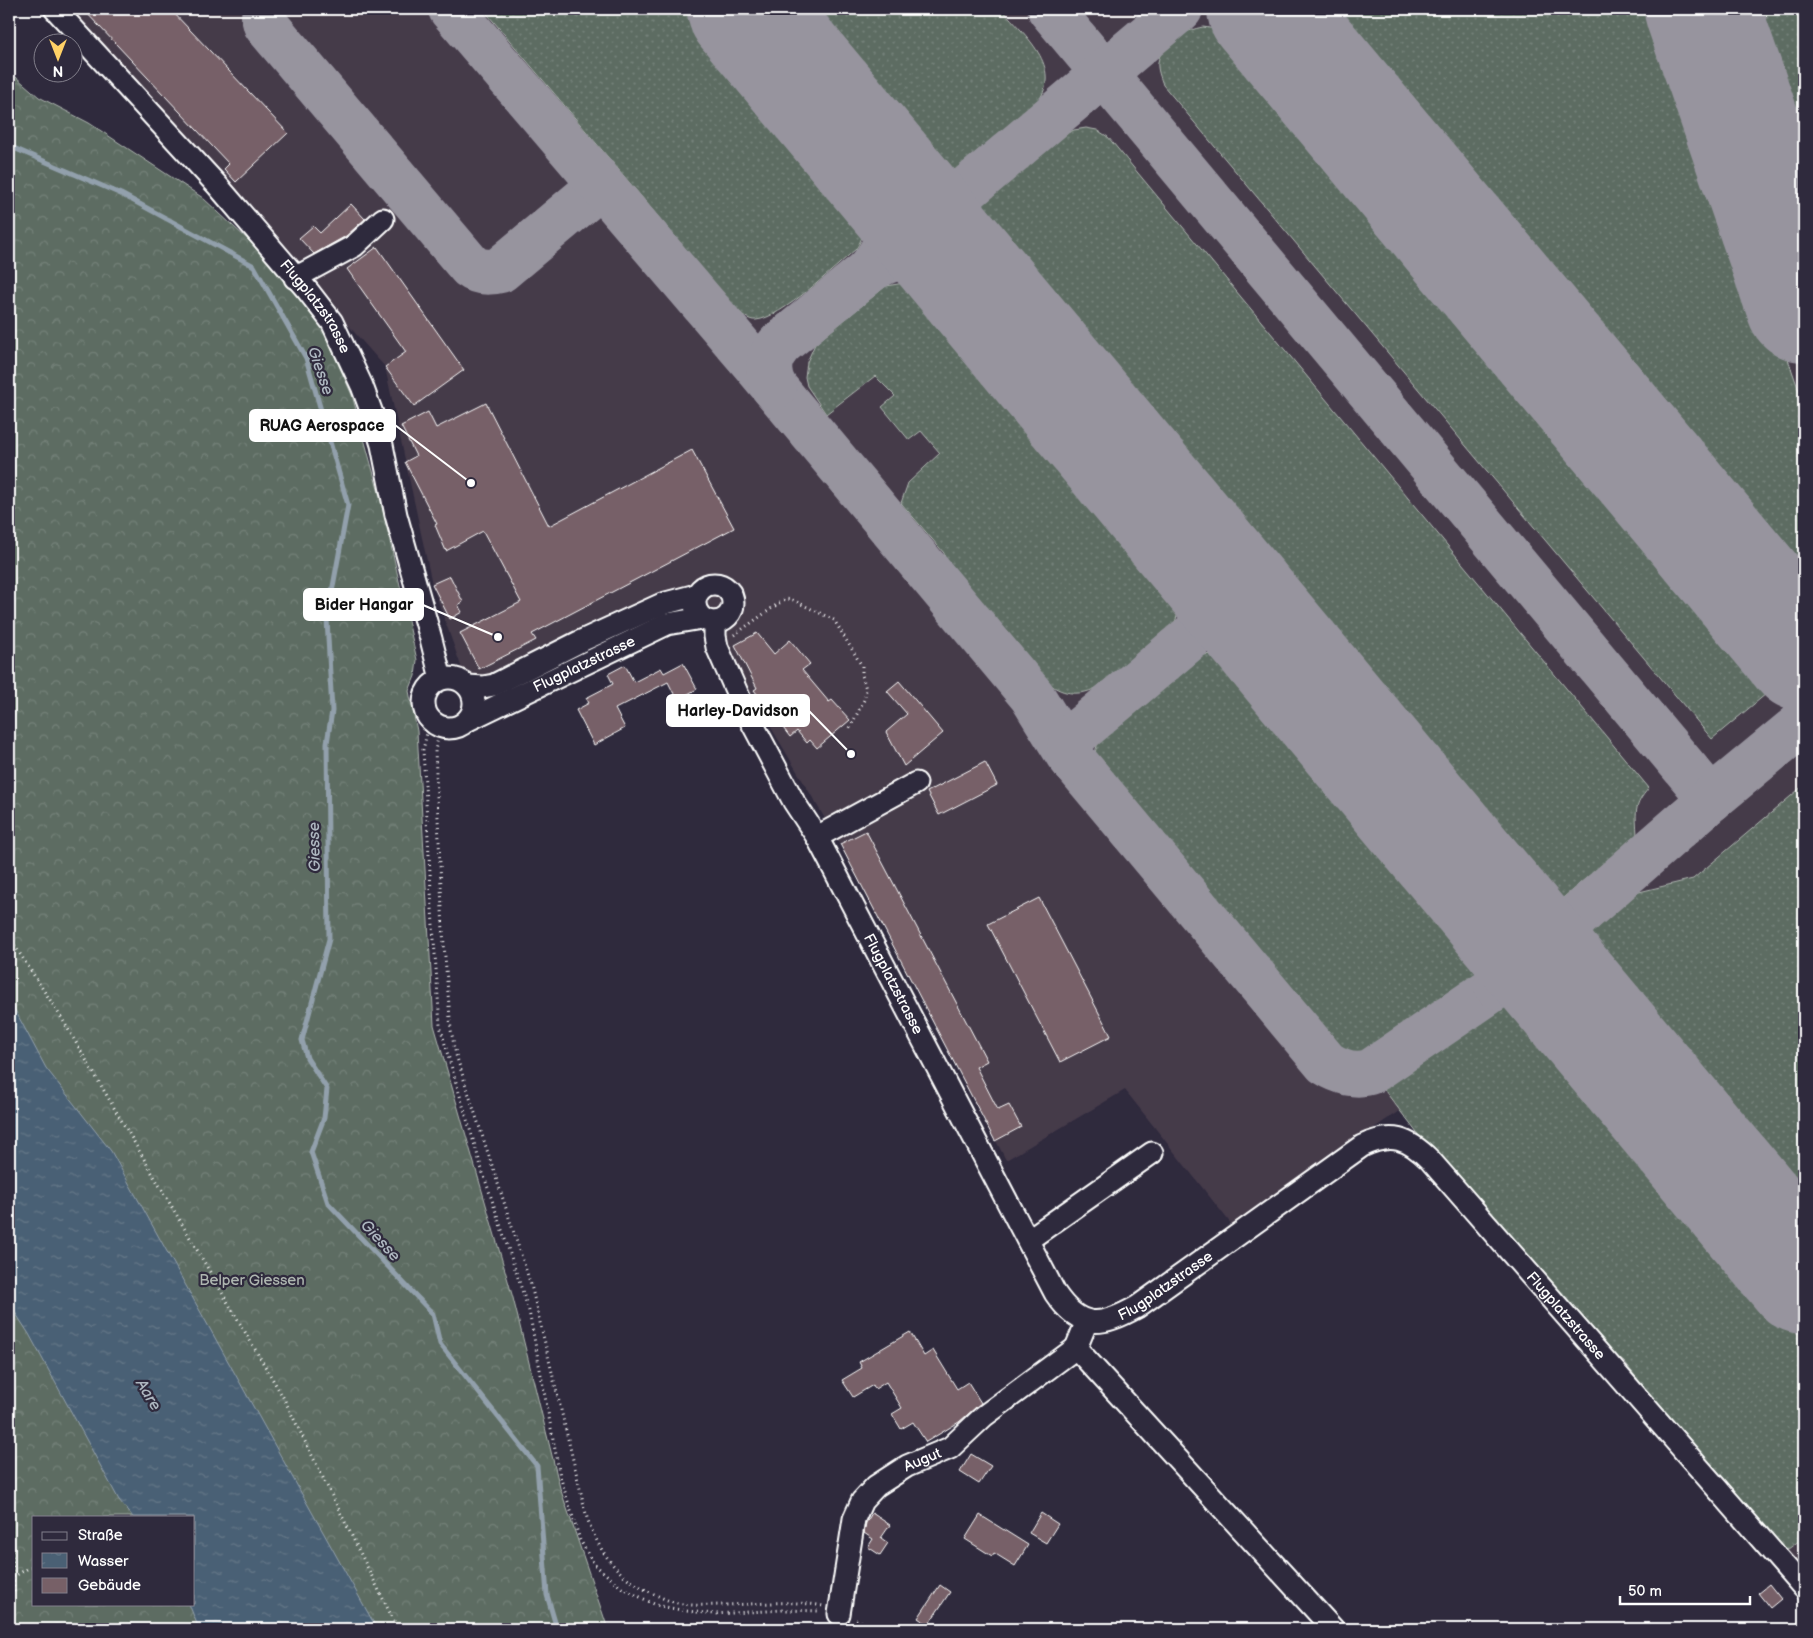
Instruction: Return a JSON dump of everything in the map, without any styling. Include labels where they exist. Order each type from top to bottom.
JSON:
[{"type":"street","name":"Flugplatzstrasse","points":[[55,9],[218,186],[332,322],[362,386],[373,416],[382,446],[396,514],[441,679]]},
{"type":"street","points":[[295,278],[354,246],[383,219]]},
{"type":"street","points":[[717,583],[724,586],[730,591],[734,604],[732,611],[727,618],[709,620],[697,611],[695,604],[696,595],[701,588],[708,584],[717,583]]},
{"type":"street","name":"Flugplatzstrasse","points":[[468,686],[483,687],[494,685],[662,604],[696,595]]},
{"type":"street","name":"Flugplatzstrasse","points":[[468,720],[667,624],[709,620],[717,647],[748,715],[794,802],[817,837],[1062,1304],[1079,1318],[1088,1321],[1102,1322],[1120,1316],[1137,1307],[1362,1146],[1375,1140],[1389,1138],[1407,1141],[1430,1160],[1804,1588]]},
{"type":"street","points":[[454,678],[468,686],[473,694],[474,703],[473,712],[468,720],[455,728],[435,724],[426,714],[424,698],[431,685],[441,679],[454,678]]},
{"type":"street","points":[[817,837],[916,782]]},
{"type":"street","points":[[1028,1240],[1152,1153]]},
{"type":"street","points":[[1088,1321],[1076,1348],[1333,1629]]},
{"type":"street","name":"Augut","points":[[839,1614],[854,1519],[862,1501],[876,1486],[907,1466],[950,1448],[984,1416],[1076,1348]]},
{"type":"path","points":[[717,647],[786,599],[834,620],[862,666],[862,675],[866,689],[865,698],[850,728]]},
{"type":"path","points":[[435,724],[443,932],[456,1055],[531,1285],[587,1518],[596,1540],[608,1560],[628,1580],[672,1601],[700,1606],[811,1604],[828,1607],[839,1614]]},
{"type":"path","points":[[435,724],[423,750],[440,1025],[483,1173],[529,1311],[560,1476],[580,1540],[594,1564],[622,1588],[656,1605],[715,1614],[816,1610],[839,1614],[880,1629]]},
{"type":"path","points":[[9,937],[66,1026],[283,1397],[398,1629]]},
{"type":"path","points":[[9,1496],[14,1592],[9,1596]]},
{"type":"path","points":[[13,1577],[32,1567]]},
{"type":"shaded area","points":[[69,9],[1804,9],[1804,1576],[1399,1111],[1232,1225],[1125,1090],[1006,1160],[840,844],[720,641],[696,596],[468,686],[432,584],[385,367]]},
{"type":"green space","points":[[483,9],[692,9],[860,210],[864,230],[856,249],[822,279],[780,311],[756,320],[745,316],[736,309]]},
{"type":"green space","points":[[798,9],[1002,9],[1038,53],[1044,65],[1046,77],[1044,90],[1037,103],[956,169],[940,178]]},
{"type":"green space","points":[[1307,9],[1665,9],[1804,405],[1804,605]]},
{"type":"green space","points":[[1750,9],[1804,9],[1804,163]]},
{"type":"green space","points":[[1203,27],[1216,29],[1230,38],[1772,689],[1712,739],[1163,85],[1158,62],[1164,48],[1182,34]]},
{"type":"green space","name":"Belper Giessen","points":[[9,71],[39,97],[89,123],[203,198],[276,266],[320,323],[352,395],[379,493],[417,660],[415,676],[409,691],[417,731],[434,1025],[513,1298],[560,1488],[608,1629],[9,1629]]},
{"type":"green space","points":[[1086,128],[1097,130],[1108,137],[1649,788],[1638,805],[1637,835],[1551,908],[969,213],[1063,135],[1074,130]]},
{"type":"green space","points":[[904,283],[921,287],[935,298],[1170,577],[1180,596],[1181,605],[1175,622],[1170,628],[1096,688],[1083,693],[1070,693],[1057,689],[1046,681],[945,560],[944,553],[901,503],[908,483],[940,453],[921,431],[909,440],[882,407],[895,396],[875,376],[826,414],[807,386],[805,377],[807,362],[815,344],[886,286]]},
{"type":"green space","points":[[1213,654],[1230,658],[1249,671],[1465,930],[1475,948],[1478,964],[1477,971],[1469,987],[1462,995],[1394,1043],[1367,1057],[1350,1060],[1333,1054],[1265,977],[1097,774],[1095,754],[1102,736],[1187,664],[1203,655]]},
{"type":"green space","points":[[1804,785],[1804,1212],[1572,934],[1635,893],[1693,879]]},
{"type":"green space","points":[[1511,1001],[1523,1004],[1535,1015],[1804,1338],[1804,1537],[1783,1553],[1652,1406],[1643,1386],[1624,1362],[1597,1342],[1417,1133],[1382,1087],[1504,1002]]},
{"type":"water","name":"Aare","points":[[9,999],[46,1068],[111,1151],[377,1629],[199,1629],[190,1606],[195,1606],[195,1516],[132,1516],[119,1500],[29,1334],[9,1303]]},
{"type":"building","points":[[83,9],[170,9],[288,133],[236,182],[224,169],[229,164]]},
{"type":"building","points":[[351,204],[365,219],[346,236],[314,254],[299,238],[313,226],[320,233]]},
{"type":"building","points":[[377,247],[464,370],[414,406],[385,367],[406,352],[347,269]]},
{"type":"building","points":[[486,403],[549,526],[692,450],[734,528],[532,634],[536,640],[479,669],[460,633],[521,602],[483,531],[446,551],[435,525],[437,524],[405,462],[416,456],[401,426],[428,412],[436,428]]},
{"type":"building","points":[[450,576],[463,602],[458,605],[462,612],[450,619],[432,584]]},
{"type":"building","points":[[757,633],[774,654],[790,640],[810,664],[802,670],[829,702],[832,700],[850,720],[817,748],[810,740],[807,743],[797,731],[790,737],[754,690],[757,688],[735,645]]},
{"type":"building","points":[[683,663],[697,689],[677,700],[668,682],[615,709],[625,728],[594,745],[576,710],[589,703],[586,698],[613,684],[608,674],[625,665],[634,682],[661,668],[664,673]]},
{"type":"building","points":[[899,681],[943,733],[904,766],[886,732],[907,714],[887,691]]},
{"type":"building","points":[[985,762],[997,785],[939,815],[927,792]]},
{"type":"building","points":[[866,831],[987,1061],[976,1067],[998,1110],[1009,1105],[1021,1127],[995,1141],[840,844]]},
{"type":"building","points":[[1039,898],[1111,1036],[1060,1062],[988,924]]},
{"type":"building","points":[[910,1332],[924,1356],[933,1350],[957,1389],[968,1382],[981,1403],[959,1422],[926,1442],[913,1422],[901,1429],[892,1414],[902,1408],[886,1382],[875,1389],[873,1385],[853,1397],[842,1380],[862,1368],[859,1362]]},
{"type":"building","points":[[971,1454],[991,1466],[979,1484],[960,1472]]},
{"type":"building","points":[[872,1513],[890,1525],[881,1538],[888,1543],[880,1555],[868,1547],[873,1539],[864,1533],[866,1523]]},
{"type":"building","points":[[1041,1513],[1058,1524],[1046,1543],[1029,1533]]},
{"type":"building","points":[[980,1515],[1028,1545],[1015,1566],[994,1553],[992,1556],[965,1539]]},
{"type":"building","points":[[1769,1584],[1781,1599],[1770,1608],[1758,1593]]},
{"type":"building","points":[[940,1585],[950,1592],[928,1625],[918,1618]]},
{"type":"waterway","name":"Giesse","points":[[9,146],[121,194],[254,266],[306,358],[348,505],[327,619],[332,711],[327,743],[329,939],[302,1040],[307,1058],[327,1089],[324,1118],[311,1152],[328,1203],[433,1314],[440,1344],[537,1466],[547,1595],[557,1629]]},
{"type":"taxiway","points":[[265,9],[266,25],[473,268],[484,272],[500,270],[592,193],[595,184],[594,176]]},
{"type":"taxiway","points":[[451,9],[753,362],[1032,696],[1068,754],[1326,1063],[1349,1073],[1360,1074],[1372,1071],[1497,986],[1525,977],[1537,978],[1558,989],[1588,1019]]},
{"type":"taxiway","points":[[1050,9],[1711,799]]},
{"type":"taxiway","points":[[774,387],[769,369],[773,353],[781,343],[928,222],[1180,9]]},
{"type":"taxiway","points":[[872,267],[887,240],[891,228],[892,215],[887,190],[873,163]]},
{"type":"taxiway","points":[[873,268],[900,257],[924,256],[948,265],[971,280]]},
{"type":"taxiway","points":[[1196,633],[1205,624],[1213,604],[1213,594],[1208,572],[1198,551]]},
{"type":"taxiway","points":[[1075,763],[1070,747],[1078,732],[1196,633],[1217,622],[1234,620],[1251,626],[1271,639]]},
{"type":"taxiway","points":[[1497,986],[1711,799],[1804,722]]},
{"type":"taxiway","points":[[1493,907],[1506,927],[1512,946],[1509,966],[1505,976],[1497,986]]},
{"type":"runway","points":[[745,9],[1804,1276]]},
{"type":"runway","points":[[1265,9],[1804,654]]},
{"type":"runway","points":[[1702,9],[1804,304]]},
{"type":"place","name":"RUAG Aerospace","points":[[471,483]]},
{"type":"place","name":"Bider Hangar","points":[[498,637]]},
{"type":"place","name":"Harley-Davidson","points":[[851,754]]}]
